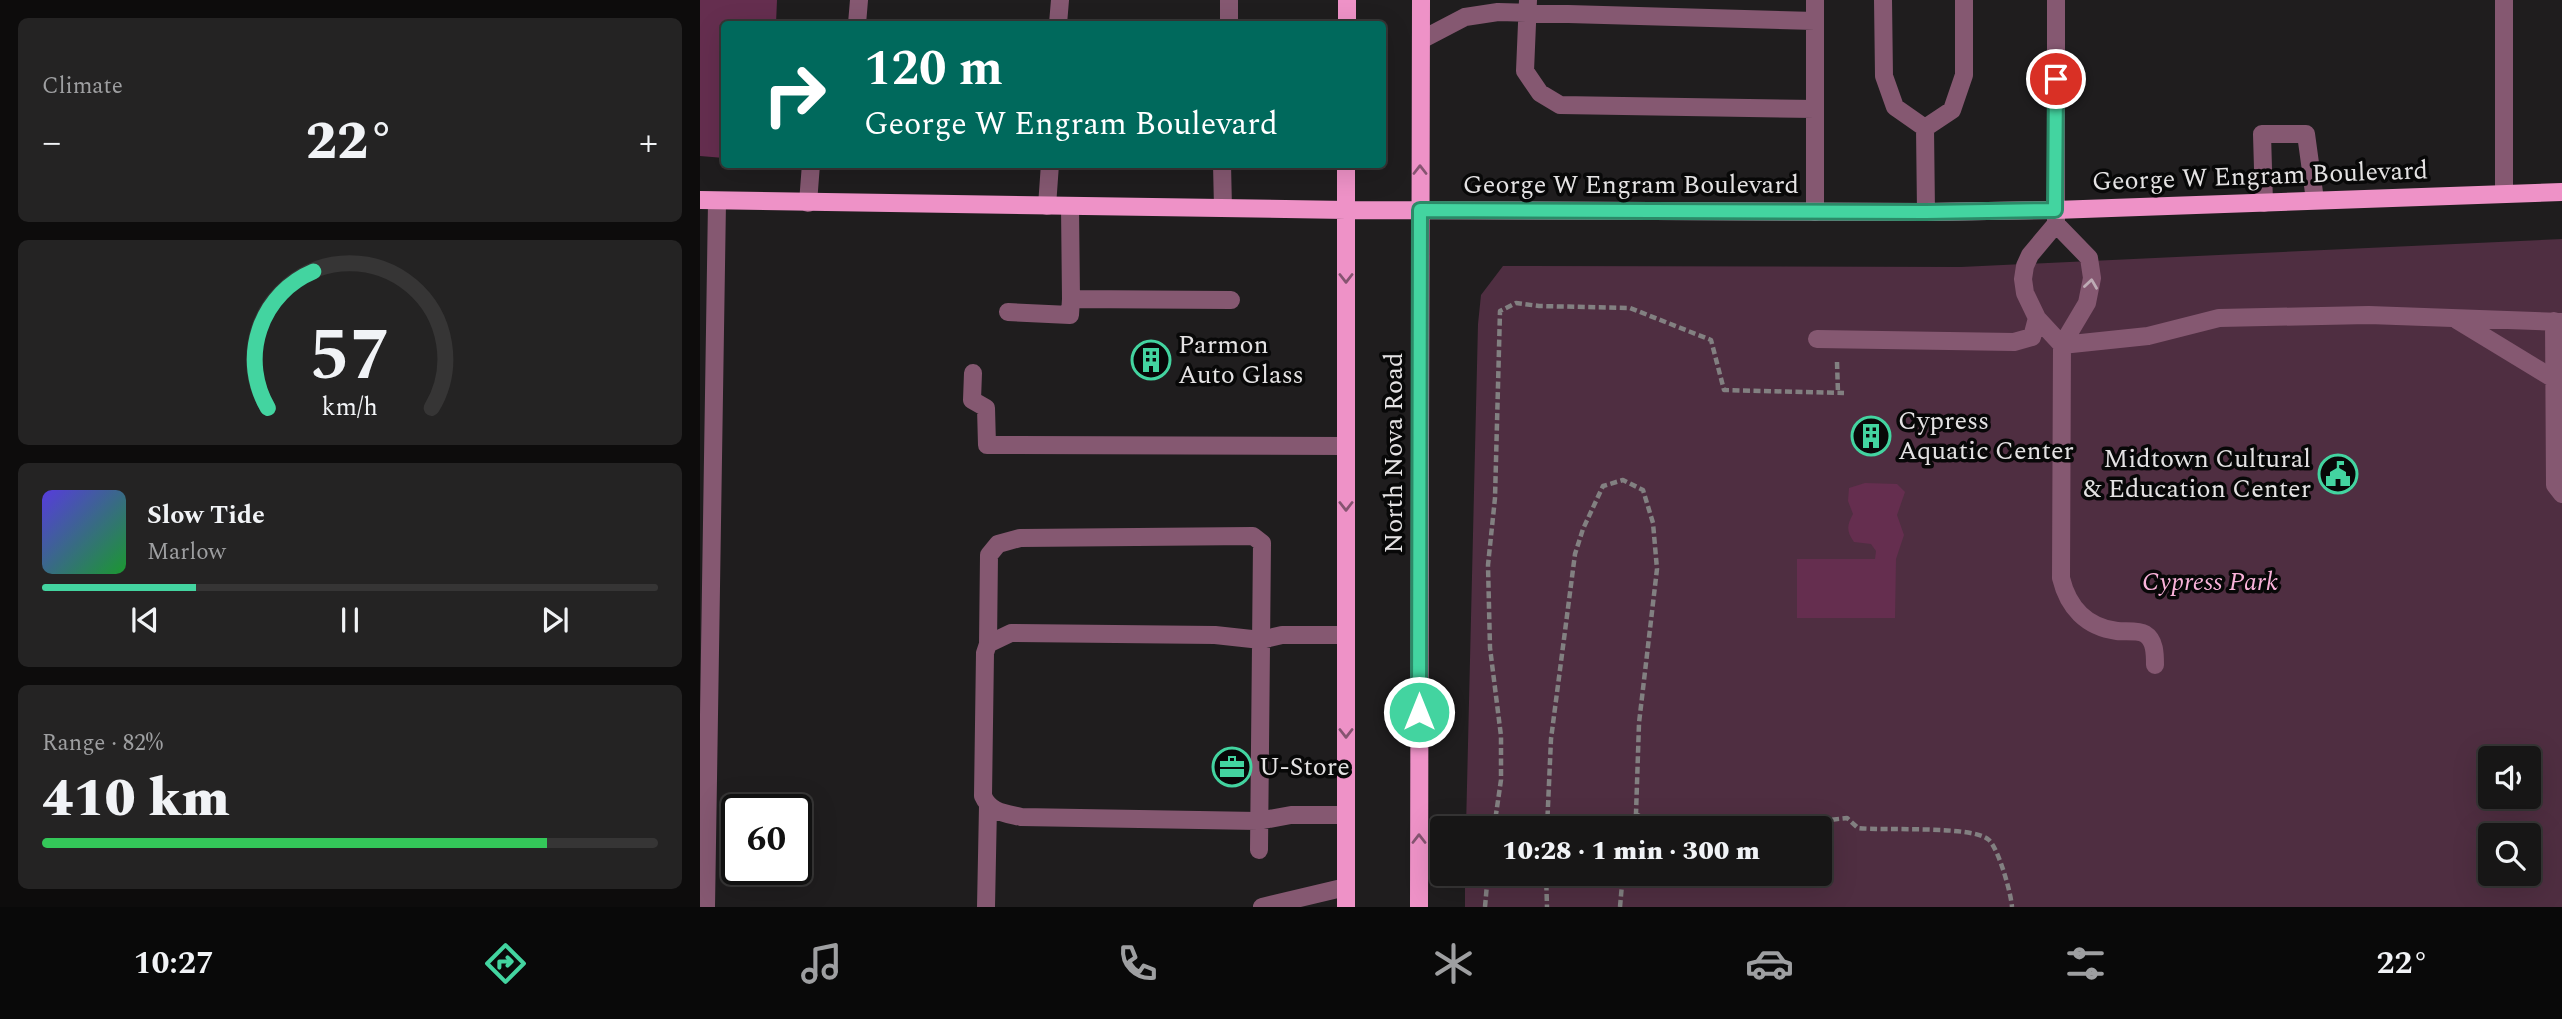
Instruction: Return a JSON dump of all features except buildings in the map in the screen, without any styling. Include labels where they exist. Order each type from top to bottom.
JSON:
[{"type":"main road","points":[[1347,0],[1347,21]]},
{"type":"main road","name":"North Nova Road","points":[[1419,907],[1421,0]]},
{"type":"main road","name":"North Nova Road","points":[[1346,168],[1346,907]]},
{"type":"main road","name":"George W Engram Boulevard","points":[[708,201],[1346,210],[1926,212],[2055,217],[2315,200],[2562,192]]},
{"type":"street","points":[[856,21],[859,0]]},
{"type":"street","points":[[1058,21],[1060,0]]},
{"type":"street","points":[[1229,0],[1230,21]]},
{"type":"street","points":[[1815,0],[1815,212]]},
{"type":"street","points":[[1883,0],[1884,76],[1895,107],[1925,128]]},
{"type":"street","points":[[1925,128],[1952,110],[1964,75],[1964,0]]},
{"type":"street","points":[[2056,0],[2055,217],[2030,255],[2023,279],[2025,293],[2037,318],[2062,345]]},
{"type":"street","points":[[2504,0],[2504,193]]},
{"type":"street","points":[[1421,40],[1465,17],[1528,7],[1625,8],[1815,21]]},
{"type":"street","points":[[1528,7],[1525,71],[1540,93],[1560,105],[1815,109]]},
{"type":"street","points":[[1925,128],[1926,212]]},
{"type":"street","points":[[2264,203],[2262,134],[2306,134],[2315,200]]},
{"type":"street","points":[[808,203],[811,168]]},
{"type":"street","points":[[1047,206],[1050,168]]},
{"type":"street","points":[[1222,168],[1223,208]]},
{"type":"street","points":[[706,907],[708,201]]},
{"type":"street","points":[[1008,312],[1070,315],[1070,206]]},
{"type":"street","points":[[2055,217],[2089,258],[2092,278],[2087,303],[2062,345],[2061,578],[2065,594],[2081,616],[2095,625],[2115,631],[2143,633],[2154,647],[2155,664]]},
{"type":"street","points":[[1071,299],[1231,300]]},
{"type":"street","points":[[2062,345],[2136,338],[2219,318],[2369,315],[2558,322],[2554,379],[2555,485],[2562,494]]},
{"type":"street","points":[[1817,339],[2014,342],[2032,337],[2037,318]]},
{"type":"street","points":[[2454,318],[2554,379]]},
{"type":"street","points":[[973,373],[972,400],[986,408],[987,445],[1346,446]]},
{"type":"street","points":[[986,907],[988,806],[983,796],[989,555],[998,544],[1020,538],[1253,536],[1262,543],[1259,850]]},
{"type":"street","points":[[988,644],[1011,632],[1215,635],[1261,640],[1282,635],[1346,635]]},
{"type":"street","points":[[988,806],[1000,813],[1021,817],[1258,821],[1291,815],[1346,815]]},
{"type":"street","points":[[1262,907],[1346,887]]},
{"type":"path","points":[[1496,816],[1501,780],[1501,736],[1490,648],[1488,565],[1494,498],[1500,311],[1516,303],[1630,308],[1711,340],[1724,390],[1841,393],[1837,340]]},
{"type":"path","points":[[1548,816],[1551,739],[1575,554],[1583,529],[1603,486],[1623,480],[1643,490],[1653,523],[1657,569],[1639,723],[1636,814],[1640,816]]},
{"type":"path","points":[[1832,820],[1847,818],[1858,828],[1935,830],[1976,834],[1989,840],[2002,866],[2012,907]]},
{"type":"path","points":[[1485,907],[1487,886]]},
{"type":"path","points":[[1546,886],[1547,907]]},
{"type":"path","points":[[1620,907],[1622,886]]},
{"type":"green space","name":"Cypress Park","points":[[2562,239],[2562,907],[1465,907],[1465,886],[1832,886],[1832,816],[1466,816],[1478,324],[1481,295],[1503,266],[1961,267]]},
{"type":"shaded area","points":[[700,0],[777,0],[776,21],[721,21],[721,158],[700,156]]},
{"type":"shaded area","points":[[1865,483],[1897,484],[1905,492],[1897,515],[1904,535],[1896,559],[1895,618],[1797,618],[1797,559],[1875,559],[1876,551],[1871,544],[1854,542],[1849,531],[1853,514],[1848,501],[1849,488]]},
{"type":"place","name":"Parmon Auto Glass","points":[[1151,360]]},
{"type":"place","name":"Cypress Aquatic Center","points":[[1871,436]]},
{"type":"place","name":"Midtown Cultural & Education Center","points":[[2338,474]]},
{"type":"place","name":"U-Store","points":[[1232,767]]},
{"type":"route","points":[[1419,712],[1420,210],[2055,210],[2056,79]]}]
